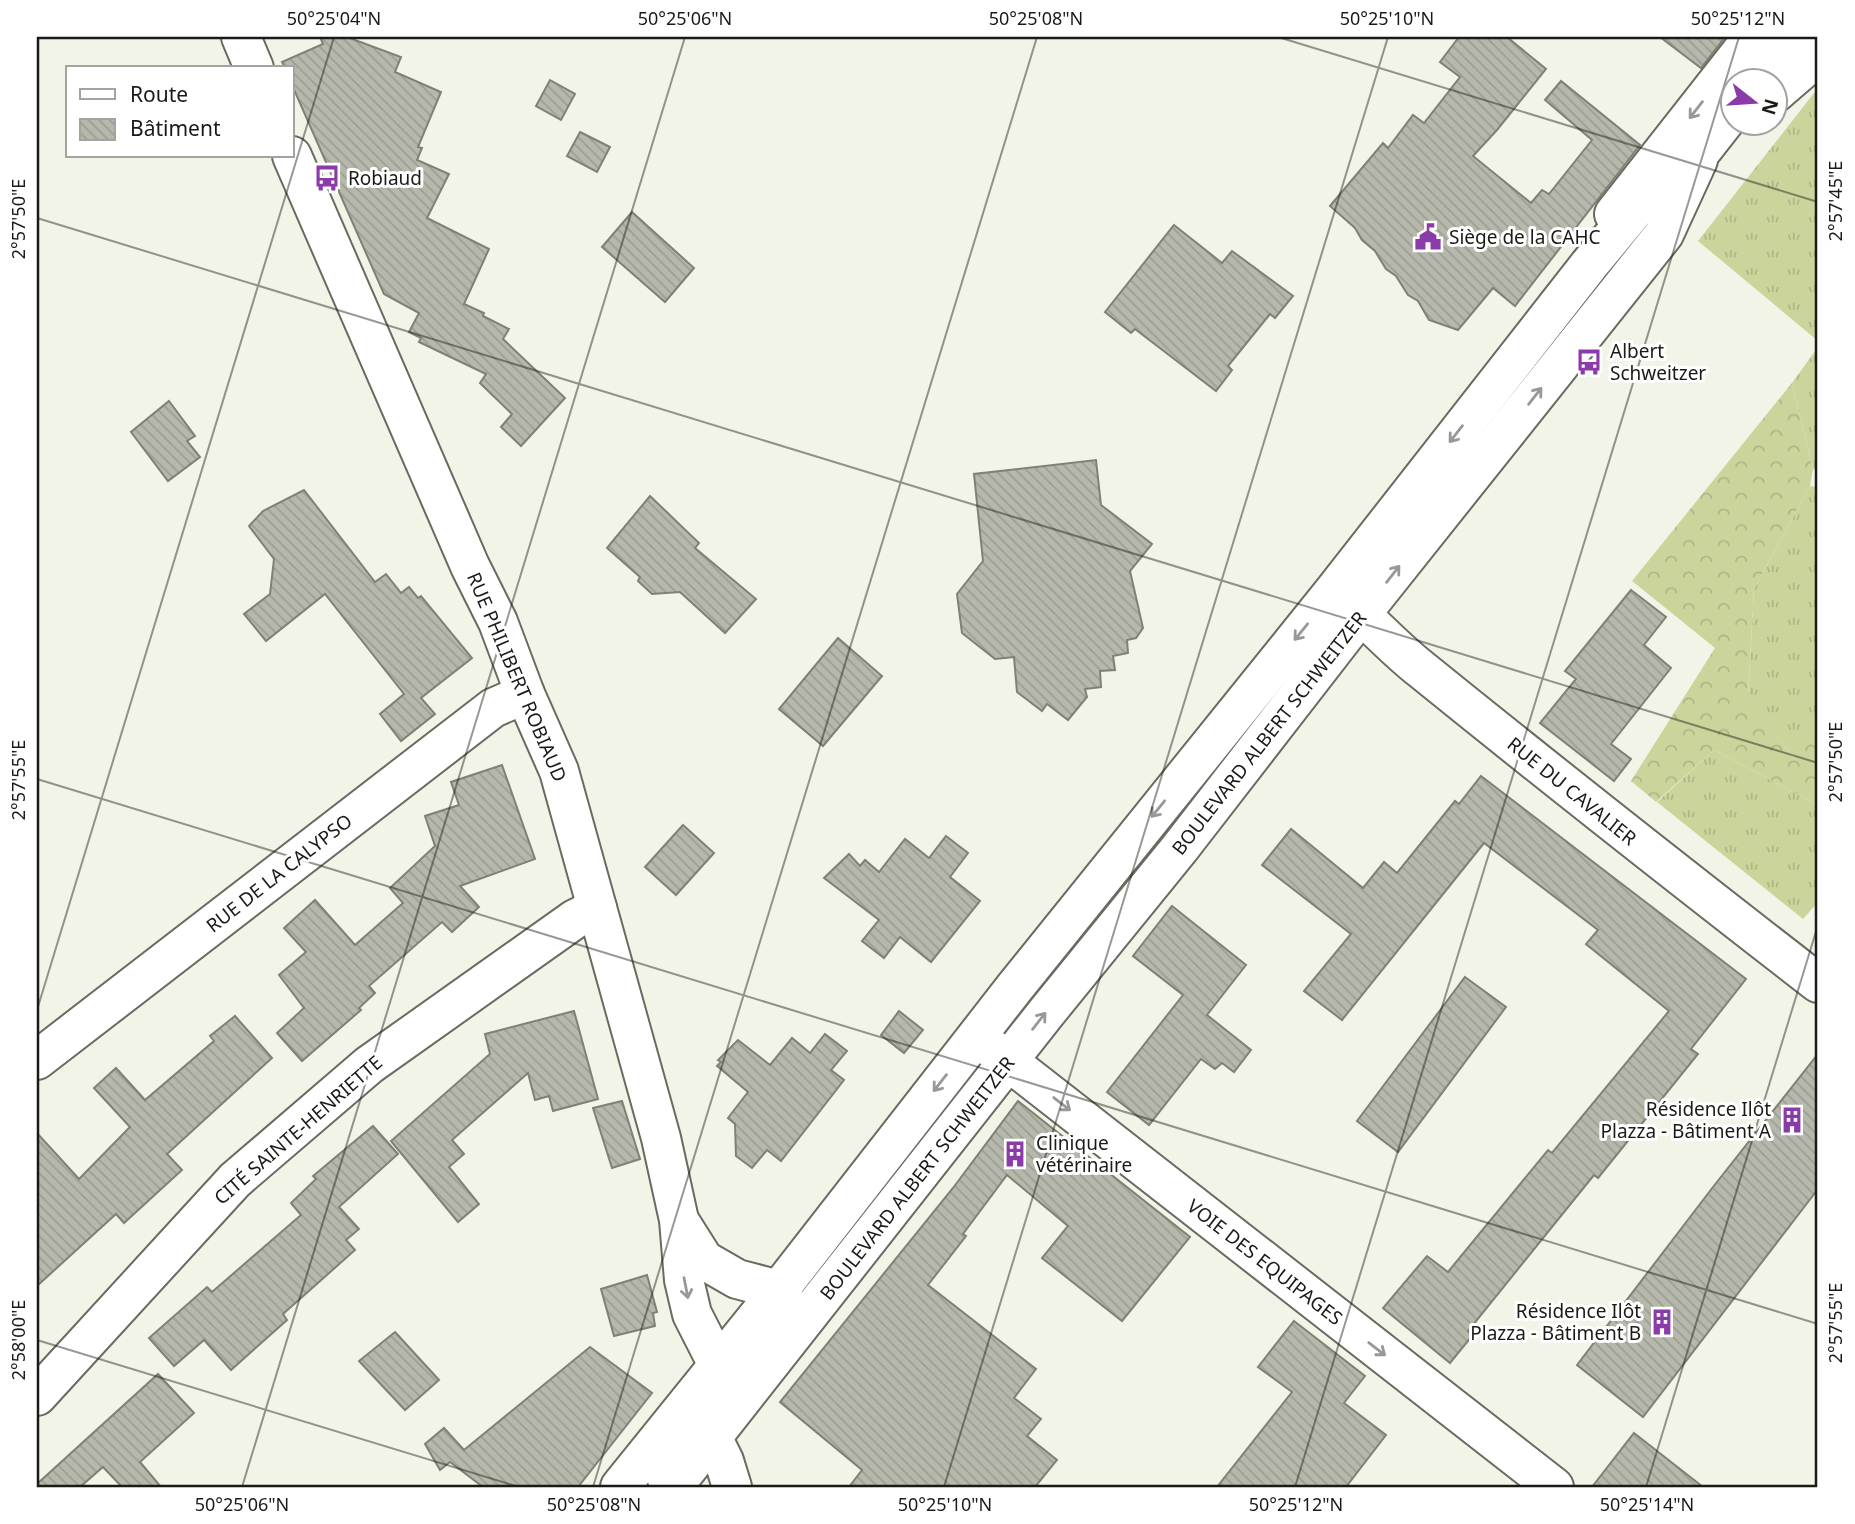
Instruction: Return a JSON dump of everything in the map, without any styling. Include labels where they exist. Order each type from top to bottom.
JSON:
[{"type":"street","points":[[240,37],[253,66]]},
{"type":"street","name":"BOULEVARD ALBERT SCHWEITZER","points":[[1590,265],[1590,245],[1753,37]]},
{"type":"street","points":[[1769,66],[1793,37]]},
{"type":"street","points":[[1788,82],[1818,56]]},
{"type":"street","name":"BOULEVARD ALBERT SCHWEITZER","points":[[671,1487],[712,1438],[794,1301],[976,1037],[1664,234],[1703,149],[1718,130]]},
{"type":"street","name":"BOULEVARD ALBERT SCHWEITZER","points":[[620,1487],[794,1301],[1008,1062],[1188,838],[1348,602],[1590,265],[1637,207],[1719,136]]},
{"type":"street","name":"RUE PHILIBERT ROBIAUD","points":[[293,158],[465,553],[498,622],[525,694],[559,771],[662,1138],[679,1220],[684,1280],[692,1314],[730,1367]]},
{"type":"street","name":"RUE DU CAVALIER","points":[[1348,602],[1400,653],[1648,852],[1818,983]]},
{"type":"street","name":"RUE DE LA CALYPSO","points":[[37,1060],[493,708],[525,694]]},
{"type":"street","name":"CITÉ SAINTE-HENRIETTE","points":[[37,1396],[234,1180],[369,1065],[575,919],[597,908]]},
{"type":"street","name":"VOIE DES EQUIPAGES","points":[[976,1037],[1554,1487]]},
{"type":"street","name":"RUE PHILIBERT ROBIAUD","points":[[679,1220],[704,1260],[737,1279],[794,1301]]},
{"type":"street","points":[[730,1367],[702,1417],[724,1461],[732,1487]]},
{"type":"street","points":[[671,1487],[662,1460],[723,1382],[730,1367]]},
{"type":"green space","points":[[1818,88],[1818,341],[1698,241],[1780,136],[1788,136],[1788,126]]},
{"type":"green space","points":[[1818,347],[1818,470],[1813,469],[1792,383]]},
{"type":"green space","points":[[1792,383],[1813,469],[1810,486],[1754,589],[1748,696],[1795,760],[1818,729],[1818,805],[1714,750],[1656,802],[1631,781],[1715,648],[1632,581]]},
{"type":"green space","points":[[1810,486],[1818,487],[1818,729],[1796,761],[1748,697],[1754,589]]},
{"type":"green space","points":[[1714,750],[1818,805],[1818,902],[1803,919],[1657,802]]},
{"type":"building","points":[[320,37],[347,37],[401,57],[395,72],[441,92],[418,147],[422,148],[417,160],[449,174],[427,218],[489,249],[464,304],[509,329],[503,339],[565,398],[521,446],[501,427],[512,414],[480,383],[486,374],[419,342],[421,338],[409,332],[419,313],[384,294],[294,90],[294,66],[284,66],[282,62],[323,44]]},
{"type":"building","points":[[1459,37],[1507,37],[1546,69],[1473,156],[1531,203],[1542,190],[1549,194],[1592,140],[1545,100],[1561,81],[1640,145],[1515,306],[1493,288],[1458,330],[1429,320],[1418,301],[1408,295],[1375,251],[1362,240],[1355,228],[1330,206],[1383,143],[1388,148],[1413,115],[1424,123],[1460,77],[1440,62]]},
{"type":"building","points":[[1660,37],[1725,37],[1701,68]]},
{"type":"building","points":[[550,80],[575,94],[561,120],[536,106]]},
{"type":"building","points":[[580,132],[610,147],[597,172],[567,156]]},
{"type":"building","points":[[632,212],[694,268],[665,302],[602,247]]},
{"type":"building","points":[[1174,225],[1222,263],[1232,251],[1293,296],[1275,318],[1270,314],[1228,366],[1232,370],[1216,391],[1135,329],[1131,333],[1105,312]]},
{"type":"building","points":[[169,401],[195,436],[187,441],[200,457],[168,481],[131,432]]},
{"type":"building","points":[[1096,460],[1101,505],[1152,544],[1130,571],[1143,628],[1136,638],[1127,640],[1128,653],[1113,656],[1115,670],[1100,671],[1101,687],[1085,689],[1087,697],[1068,720],[1047,704],[1042,711],[1017,692],[1014,657],[995,659],[962,633],[957,594],[983,561],[974,474]]},
{"type":"building","points":[[304,490],[375,582],[386,574],[401,593],[409,587],[418,598],[421,596],[472,658],[421,698],[435,714],[401,741],[380,714],[404,694],[325,594],[266,641],[244,614],[270,594],[274,559],[249,526],[263,511]]},
{"type":"building","points":[[650,496],[699,543],[695,548],[756,599],[725,633],[680,592],[652,594],[638,581],[640,577],[607,548]]},
{"type":"building","points":[[1631,590],[1666,617],[1644,645],[1671,668],[1611,744],[1631,759],[1614,781],[1540,723],[1576,679],[1565,671]]},
{"type":"building","points":[[838,638],[882,676],[823,746],[779,709]]},
{"type":"building","points":[[502,765],[535,859],[460,886],[479,907],[452,932],[442,922],[369,986],[375,993],[359,1008],[361,1010],[302,1061],[277,1033],[304,1008],[279,975],[306,952],[284,928],[315,900],[355,945],[403,903],[390,888],[435,846],[425,816],[459,805],[451,782]]},
{"type":"building","points":[[1481,776],[1746,979],[1691,1049],[1698,1054],[1598,1178],[1594,1175],[1468,1331],[1472,1336],[1450,1363],[1383,1308],[1427,1256],[1448,1272],[1548,1150],[1552,1153],[1669,1011],[1586,944],[1598,930],[1484,843],[1342,1020],[1304,991],[1351,934],[1262,865],[1291,829],[1363,888],[1384,862],[1397,873],[1455,801],[1459,804]]},
{"type":"building","points":[[683,825],[714,853],[676,895],[645,867]]},
{"type":"building","points":[[946,836],[968,853],[950,877],[980,901],[931,962],[900,937],[884,958],[862,941],[879,920],[824,878],[849,854],[860,866],[865,860],[879,872],[905,839],[929,858]]},
{"type":"building","points":[[1172,906],[1246,965],[1207,1015],[1251,1050],[1234,1072],[1222,1063],[1215,1069],[1201,1059],[1149,1125],[1107,1092],[1183,995],[1133,956]]},
{"type":"building","points":[[1465,977],[1506,1007],[1398,1152],[1357,1121]]},
{"type":"building","points":[[574,1011],[598,1099],[553,1111],[549,1096],[535,1100],[528,1073],[452,1140],[464,1154],[449,1167],[479,1204],[458,1222],[391,1141],[490,1054],[485,1034]]},
{"type":"building","points":[[899,1011],[923,1030],[904,1053],[881,1035]]},
{"type":"building","points":[[235,1016],[272,1058],[167,1154],[182,1170],[124,1223],[116,1214],[37,1286],[37,1133],[79,1179],[130,1127],[94,1088],[116,1068],[145,1100],[214,1041],[210,1036]]},
{"type":"building","points":[[825,1034],[847,1051],[831,1070],[844,1080],[781,1161],[767,1150],[752,1168],[736,1156],[735,1124],[728,1118],[748,1092],[717,1066],[721,1062],[718,1060],[738,1040],[770,1065],[792,1038],[810,1053]]},
{"type":"building","points":[[1818,1054],[1818,1189],[1643,1417],[1577,1365]]},
{"type":"building","points":[[622,1101],[640,1159],[612,1168],[593,1108]]},
{"type":"building","points":[[1018,1101],[1190,1237],[1122,1321],[1042,1258],[1068,1226],[1007,1175],[963,1234],[966,1236],[928,1285],[1036,1369],[1014,1398],[1041,1419],[1027,1436],[1057,1460],[1035,1487],[849,1487],[862,1470],[780,1402],[953,1188]]},
{"type":"building","points":[[373,1126],[398,1154],[339,1207],[359,1229],[346,1240],[355,1250],[283,1314],[287,1320],[231,1370],[204,1340],[174,1366],[149,1338],[207,1287],[212,1292],[301,1215],[291,1203],[316,1179],[313,1176]]},
{"type":"building","points":[[647,1275],[657,1312],[653,1313],[655,1326],[614,1336],[601,1289]]},
{"type":"building","points":[[1294,1321],[1365,1376],[1344,1403],[1386,1435],[1346,1487],[1217,1487],[1292,1392],[1258,1367]]},
{"type":"building","points":[[395,1332],[439,1380],[405,1410],[359,1361]]},
{"type":"building","points":[[590,1347],[652,1393],[578,1487],[483,1487],[450,1462],[440,1470],[425,1444],[444,1428],[464,1450]]},
{"type":"building","points":[[158,1374],[194,1413],[140,1462],[161,1487],[122,1487],[103,1467],[80,1487],[37,1487],[37,1484]]},
{"type":"building","points":[[1634,1433],[1703,1487],[1592,1487]]},
{"type":"place","name":"Robiaud","points":[[327,178]]},
{"type":"place","name":"Siège de la CAHC","points":[[1428,237]]},
{"type":"place","name":"Albert Schweitzer","points":[[1589,362]]},
{"type":"place","name":"Résidence Ilôt Plazza - Bâtiment A","points":[[1792,1120]]},
{"type":"place","name":"Clinique vétérinaire","points":[[1015,1154]]},
{"type":"place","name":"Résidence Ilôt Plazza - Bâtiment B","points":[[1662,1322]]}]
